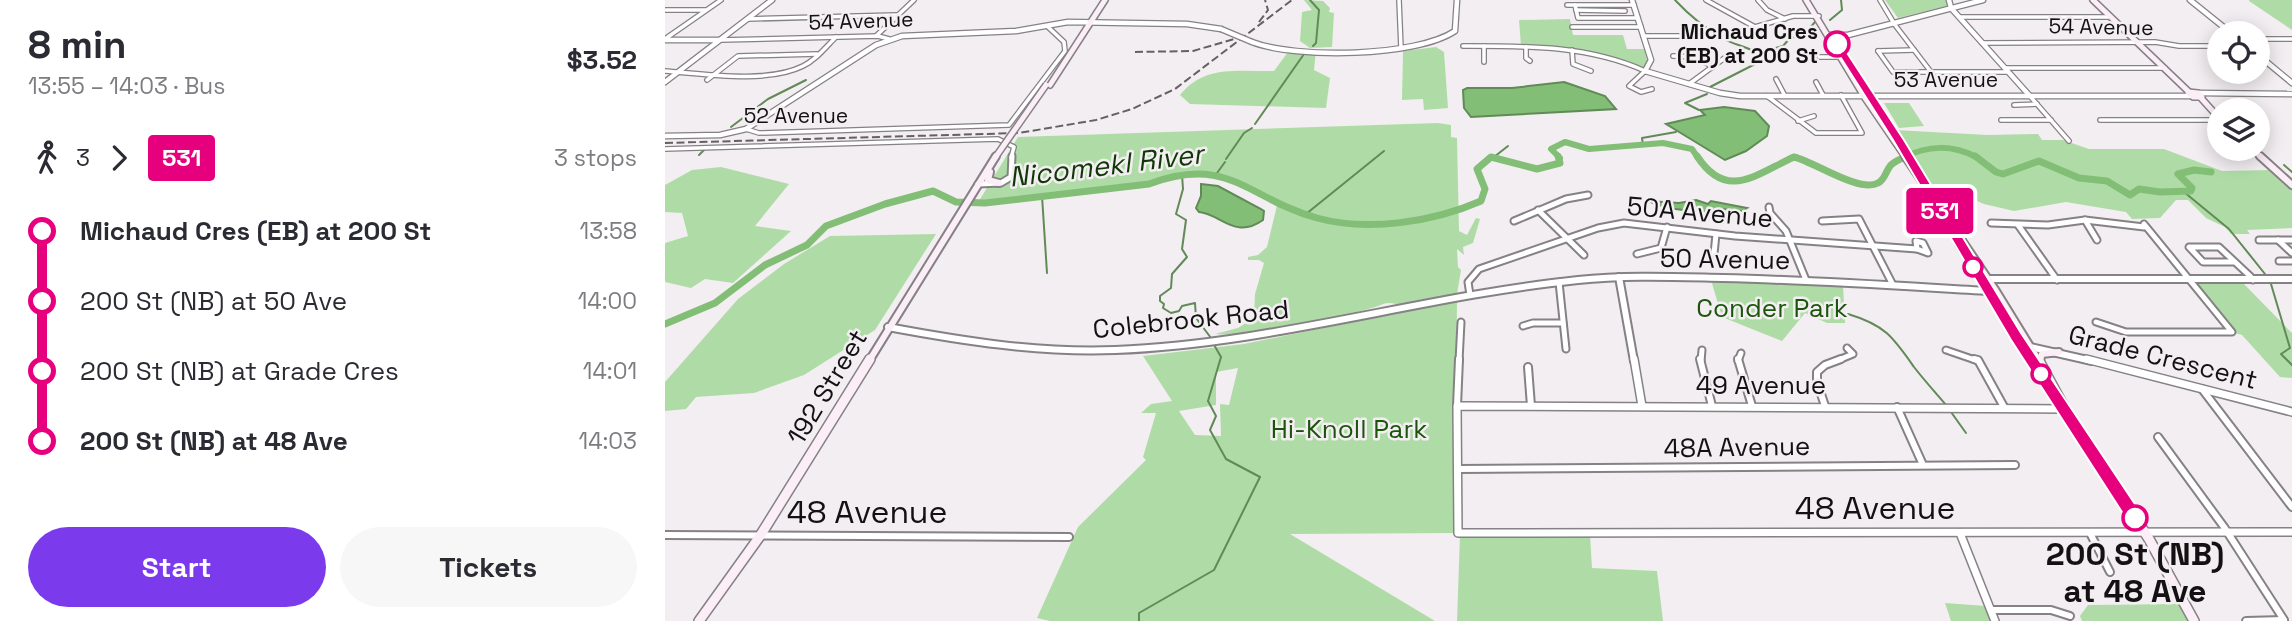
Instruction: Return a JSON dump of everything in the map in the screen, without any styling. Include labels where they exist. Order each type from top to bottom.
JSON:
[{"type":"main road","name":"192 Street","points":[[699,621],[760,536],[963,207],[1103,0]]},
{"type":"main road","points":[[1808,0],[1952,228],[1988,279],[1991,291]]},
{"type":"main road","points":[[2093,0],[2207,107]]},
{"type":"main road","name":"192 Street","points":[[1048,85],[1070,57],[1088,23]]},
{"type":"main road","points":[[1070,57],[1072,46]]},
{"type":"main road","points":[[999,157],[988,180],[999,183]]},
{"type":"main road","points":[[2265,161],[2292,186]]},
{"type":"main road","points":[[1952,228],[1966,255],[2144,532],[2194,621]]},
{"type":"main road","points":[[1966,255],[1988,279]]},
{"type":"main road","points":[[2026,346],[2040,361],[2065,409]]},
{"type":"main road","points":[[2040,361],[2042,354],[2059,352]]},
{"type":"street","points":[[665,40],[721,0]]},
{"type":"street","points":[[665,82],[772,0]]},
{"type":"street","points":[[876,36],[914,0]]},
{"type":"street","points":[[1399,0],[1401,48]]},
{"type":"street","name":"54 Avenue","points":[[665,40],[876,36],[889,38],[907,35],[1016,32],[1047,26],[1088,23],[1187,24],[1221,29],[1271,49],[1286,51],[1401,48],[1444,40],[1455,31],[1458,19],[1457,0]]},
{"type":"street","points":[[1706,0],[1755,27],[1785,19],[1818,16]]},
{"type":"street","points":[[1758,0],[1767,10],[1785,19]]},
{"type":"street","points":[[1880,0],[1893,23],[1931,72]]},
{"type":"street","points":[[1949,0],[1951,8],[2069,141]]},
{"type":"street","points":[[1830,35],[1855,33],[1983,0]]},
{"type":"street","points":[[2190,0],[2216,21]]},
{"type":"street","points":[[1567,5],[1623,5],[1633,2],[1651,62],[1629,86],[1639,92],[1653,89]]},
{"type":"street","points":[[1575,5],[1577,17],[1580,18],[1638,18]]},
{"type":"street","points":[[1623,5],[1627,18]]},
{"type":"street","points":[[666,10],[705,10]]},
{"type":"street","points":[[1576,10],[1625,10]]},
{"type":"street","points":[[748,19],[897,15]]},
{"type":"street","points":[[1961,17],[2111,17]]},
{"type":"street","name":"52 Avenue","points":[[665,136],[720,135],[746,129],[759,133],[1012,124],[1065,51],[1064,42],[1047,26]]},
{"type":"street","points":[[1572,27],[1641,27]]},
{"type":"street","points":[[1643,36],[1706,36]]},
{"type":"street","points":[[665,71],[713,74],[777,72],[797,68],[837,37]]},
{"type":"street","points":[[746,129],[889,38]]},
{"type":"street","points":[[2270,39],[2292,39]]},
{"type":"street","name":"54 Avenue","points":[[1982,43],[2138,42],[2207,45]]},
{"type":"street","name":"53 Avenue","points":[[1463,47],[1572,52],[1727,94],[2292,94]]},
{"type":"street","points":[[1483,47],[1484,62]]},
{"type":"street","points":[[1526,48],[1526,58],[1530,61]]},
{"type":"street","points":[[1914,51],[1878,51],[1893,72],[2165,68]]},
{"type":"street","points":[[1572,52],[1573,64],[1591,71]]},
{"type":"street","points":[[707,80],[735,57],[817,54]]},
{"type":"street","points":[[1689,84],[1698,74],[1730,54]]},
{"type":"street","points":[[1673,56],[1695,57],[1713,67]]},
{"type":"street","points":[[1819,57],[1844,57]]},
{"type":"street","points":[[2270,65],[2292,83]]},
{"type":"street","points":[[1776,79],[1785,96]]},
{"type":"street","points":[[1816,82],[1823,96]]},
{"type":"street","points":[[1767,96],[1814,132],[1862,134],[1841,95]]},
{"type":"street","points":[[2014,105],[2037,104]]},
{"type":"street","points":[[1798,121],[1814,116]]},
{"type":"street","points":[[2099,120],[2207,119]]},
{"type":"street","points":[[2001,120],[2051,120]]},
{"type":"street","points":[[665,149],[1001,139],[1015,149],[1010,164],[1011,177],[999,183],[976,188]]},
{"type":"street","points":[[1514,221],[1573,197],[1588,195]]},
{"type":"street","name":"50A Avenue","points":[[1769,207],[1770,213],[1786,231],[1788,239]]},
{"type":"street","points":[[1538,210],[1584,255]]},
{"type":"street","points":[[1822,221],[1859,219],[1893,285]]},
{"type":"street","points":[[2085,220],[2097,240]]},
{"type":"street","points":[[1991,223],[2047,225],[2085,220],[2144,225],[2232,332],[2126,332],[2096,322]]},
{"type":"street","name":"50A Avenue","points":[[1470,295],[1468,282],[1479,269],[1526,256],[1618,223],[1716,234],[1917,248]]},
{"type":"street","points":[[2018,225],[2057,280]]},
{"type":"street","points":[[1637,254],[1661,248],[1667,227]]},
{"type":"street","points":[[1714,254],[1716,234]]},
{"type":"street","points":[[1788,239],[1806,280]]},
{"type":"street","points":[[2259,240],[2292,240]]},
{"type":"street","points":[[2278,240],[2292,253]]},
{"type":"street","points":[[2235,262],[2203,262],[2189,247],[2219,247],[2235,262],[2253,279]]},
{"type":"street","points":[[2279,261],[2292,261]]},
{"type":"street","points":[[1619,277],[1642,406]]},
{"type":"street","name":"50 Avenue","points":[[1455,298],[1559,282],[1619,277],[1806,280],[1991,291]]},
{"type":"street","points":[[1988,279],[2291,280]]},
{"type":"street","points":[[1559,282],[1566,349]]},
{"type":"street","name":"Colebrook Road","points":[[888,327],[986,344],[1059,350],[1126,349],[1220,340],[1455,298]]},
{"type":"street","points":[[1458,469],[1457,406],[1461,322]]},
{"type":"street","points":[[1523,326],[1533,323],[1563,323]]},
{"type":"street","name":"Grade Crescent","points":[[2026,346],[2059,352],[2292,412]]},
{"type":"street","points":[[1825,407],[1817,382],[1817,372],[1825,365],[1853,354],[1847,348]]},
{"type":"street","points":[[1702,350],[1700,357],[1712,406]]},
{"type":"street","points":[[1946,350],[1978,360],[2004,407]]},
{"type":"street","points":[[1741,353],[1738,360],[1752,406]]},
{"type":"street","points":[[1528,367],[1531,406]]},
{"type":"street","points":[[2202,389],[2292,507]]},
{"type":"street","points":[[2208,400],[2211,396],[2223,394]]},
{"type":"street","name":"49 Avenue","points":[[1457,406],[2065,409]]},
{"type":"street","points":[[1897,407],[1923,465]]},
{"type":"street","points":[[2158,437],[2167,445],[2285,621]]},
{"type":"street","name":"48A Avenue","points":[[1458,469],[2015,465]]},
{"type":"street","name":"48 Avenue","points":[[1458,469],[1458,533],[2292,531]]},
{"type":"street","points":[[1960,533],[1995,621]]},
{"type":"street","points":[[2090,533],[2111,572]]},
{"type":"street","name":"48 Avenue","points":[[665,535],[1069,537]]},
{"type":"street","points":[[1991,610],[2050,610],[2070,616]]},
{"type":"street","points":[[2246,621],[2285,621]]},
{"type":"green space","points":[[1304,0],[1323,1],[1330,8],[1329,12],[1334,13],[1332,47],[1310,48],[1300,41],[1302,12],[1312,10]]},
{"type":"green space","points":[[1885,0],[1946,0],[1947,6],[1898,18]]},
{"type":"green space","points":[[2292,0],[2292,30],[2249,1]]},
{"type":"green space","points":[[1570,19],[1573,35],[1623,35],[1627,49],[1645,49],[1648,65],[1641,68],[1604,56],[1521,46],[1519,20]]},
{"type":"green space","points":[[1436,47],[1444,52],[1448,108],[1424,110],[1423,99],[1402,100],[1403,51]]},
{"type":"green space","points":[[1316,51],[1314,70],[1330,78],[1326,108],[1190,104],[1180,95],[1200,78],[1211,74],[1274,71],[1288,52]]},
{"type":"green space","points":[[1884,103],[1909,103],[1924,126],[1899,128]]},
{"type":"green space","points":[[1438,123],[1451,125],[1451,137],[1457,138],[1459,231],[1467,235],[1476,218],[1480,219],[1473,243],[1463,247],[1464,255],[1457,249],[1458,267],[1461,270],[1457,294],[1404,305],[1386,303],[1301,325],[1250,333],[1215,334],[1238,328],[1254,318],[1255,294],[1264,263],[1248,260],[1248,257],[1258,255],[1267,247],[1278,201],[1228,177],[1204,173],[1089,191],[998,202],[979,201],[1018,137]]},
{"type":"green space","points":[[1894,130],[1988,135],[2038,134],[2042,140],[2063,140],[2089,149],[2164,149],[2222,171],[2272,170],[2292,189],[2292,228],[2247,230],[2250,234],[2231,234],[2225,227],[2206,218],[2188,200],[2176,200],[2160,218],[2132,219],[2126,212],[2066,202],[2014,211],[1984,204],[1953,191],[1934,194]]},
{"type":"green space","points":[[721,167],[789,184],[755,226],[791,231],[733,283],[705,279],[691,288],[665,282],[665,243],[688,236],[682,213],[665,212],[665,185],[692,170]]},
{"type":"green space","points":[[936,234],[875,330],[804,375],[754,393],[696,397],[686,409],[665,411],[665,382],[738,299],[784,264],[830,236]]},
{"type":"green space","name":"Conder Park","points":[[1711,280],[1843,285],[1845,323],[1827,323],[1805,313],[1782,341],[1722,317]]},
{"type":"green space","points":[[2197,282],[2242,282],[2292,333],[2292,378],[2280,377],[2242,335],[2235,333],[2195,286]]},
{"type":"green space","name":"Hi-Knoll Park","points":[[1457,301],[1455,533],[1290,534],[1435,621],[1050,621],[1037,618],[1078,527],[1146,460],[1143,457],[1156,413],[1141,413],[1151,404],[1172,401],[1143,356],[1244,344]],"holes":[[[1238,368],[1229,405],[1220,404],[1221,436],[1195,435],[1179,411],[1216,405],[1216,372]]]},
{"type":"green space","points":[[1460,535],[1590,535],[1592,568],[1657,571],[1663,621],[1457,621]]},
{"type":"green space","points":[[1945,603],[1986,606],[1992,621],[1951,621]]},
{"type":"green space","points":[[2179,604],[2188,621],[2082,621],[2080,616],[2088,605]]},
{"type":"shaded area","points":[[1564,82],[1605,96],[1616,109],[1471,117],[1464,108],[1463,90],[1467,88],[1512,88]]},
{"type":"shaded area","points":[[1724,107],[1755,111],[1769,126],[1767,136],[1746,151],[1725,160],[1666,124],[1705,115],[1700,110]]},
{"type":"shaded area","points":[[1201,184],[1218,186],[1261,209],[1264,211],[1263,220],[1253,225],[1236,227],[1199,212],[1196,208],[1201,196]]},
{"type":"shaded area","points":[[1696,200],[1747,208],[1742,211],[1722,209],[1717,214],[1667,208],[1648,201],[1679,203]]},
{"type":"waterway","points":[[1310,0],[1319,10],[1316,43],[1313,46]]},
{"type":"waterway","points":[[1675,0],[1711,31],[1729,42],[1750,49],[1763,60],[1710,87]]},
{"type":"waterway","points":[[1830,20],[1842,10],[1841,0]]},
{"type":"waterway","points":[[1758,53],[1783,46],[1790,38],[1804,35],[1815,22]]},
{"type":"waterway","points":[[1255,124],[1304,54]]},
{"type":"waterway","points":[[731,127],[768,99],[806,80]]},
{"type":"waterway","points":[[1699,110],[1685,103],[1707,94]]},
{"type":"waterway","points":[[1226,159],[1244,133],[1252,128]]},
{"type":"waterway","points":[[1643,145],[1642,138],[1676,132]]},
{"type":"waterway","name":"Nicomekl River","points":[[1558,156],[1551,149],[1565,142],[1589,149],[1663,143],[1692,149],[1698,158]]},
{"type":"waterway","points":[[1494,157],[1508,146]]},
{"type":"waterway","name":"Nicomekl River","points":[[1902,158],[1940,148],[1959,150],[1977,157]]},
{"type":"waterway","points":[[699,155],[704,150]]},
{"type":"waterway","points":[[1306,214],[1384,151]]},
{"type":"waterway","name":"Nicomekl River","points":[[1495,158],[1537,169],[1560,163],[1558,156]]},
{"type":"waterway","name":"Nicomekl River","points":[[1697,156],[1708,170],[1719,178],[1731,181],[1755,176],[1794,157],[1797,158]]},
{"type":"waterway","name":"Nicomekl River","points":[[1902,158],[1906,156]]},
{"type":"waterway","name":"Nicomekl River","points":[[665,324],[715,303],[765,265],[807,245],[826,226],[885,204],[933,191],[956,202],[985,203],[1149,184],[1176,176],[1199,174],[1237,183],[1293,210],[1317,218],[1357,224],[1400,223],[1442,214],[1481,201],[1485,189],[1477,169],[1491,157],[1495,158]]},
{"type":"waterway","name":"Nicomekl River","points":[[1977,157],[2003,174],[2039,161],[2079,178],[2107,181],[2130,195],[2139,189],[2160,192],[2191,191],[2192,188],[2178,174],[2194,170],[2211,172]]},
{"type":"waterway","name":"Nicomekl River","points":[[1490,158],[1495,158]]},
{"type":"waterway","name":"Nicomekl River","points":[[1792,158],[1797,158]]},
{"type":"waterway","name":"Nicomekl River","points":[[1797,158],[1849,180],[1870,185],[1880,182],[1891,165],[1902,158]]},
{"type":"waterway","points":[[1217,173],[1225,162]]},
{"type":"waterway","points":[[2284,165],[2292,172]]},
{"type":"waterway","points":[[1182,175],[1183,189],[1176,214],[1186,220],[1182,249],[1187,257],[1172,274],[1171,288],[1160,296],[1160,301],[1164,304],[1163,308],[1171,313],[1179,311],[1182,306],[1195,303],[1196,318],[1211,338]]},
{"type":"waterway","points":[[2184,192],[2229,229],[2265,274]]},
{"type":"waterway","points":[[1042,196],[1047,273]]},
{"type":"waterway","points":[[2271,284],[2290,348],[2281,354],[2292,365]]},
{"type":"waterway","points":[[1848,314],[1887,333],[1946,405]]},
{"type":"waterway","points":[[1139,621],[1139,613],[1214,570],[1260,477],[1226,459],[1210,430],[1216,416],[1208,401],[1221,357],[1213,343]]},
{"type":"waterway","points":[[1951,412],[1966,433]]},
{"type":"railway","points":[[1259,22],[1268,10],[1265,0]]},
{"type":"railway","points":[[665,143],[1019,133],[1096,120],[1132,109],[1175,89],[1292,0]]},
{"type":"railway","points":[[1135,52],[1193,51],[1234,39]]},
{"type":"bus line","name":"531","points":[[1837,44],[1952,228],[2016,337],[2135,518]]},
{"type":"place","name":"Michaud Cres (EB) at 200 St","points":[[1837,44]]},
{"type":"place","name":"200 St (NB) at 48 Ave","points":[[2135,518]]}]
